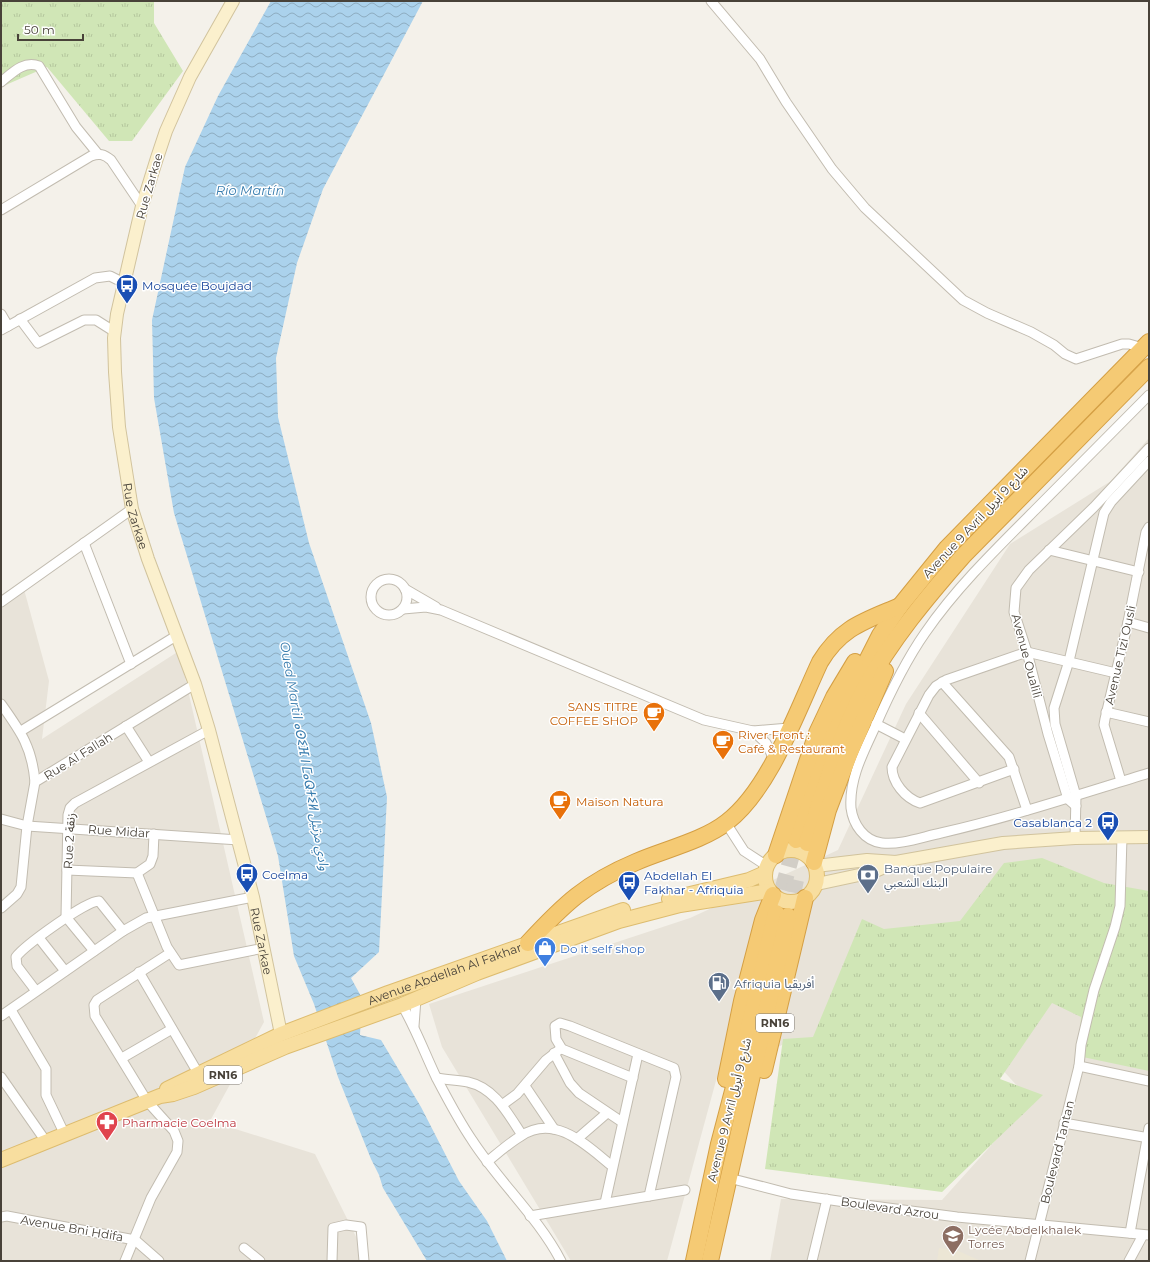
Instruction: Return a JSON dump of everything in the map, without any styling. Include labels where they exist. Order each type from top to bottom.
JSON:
[{"type":"highway","name":"Avenue 9 Avril شارع 9 أبريل","points":[[1146,345],[947,548],[900,606],[880,635],[845,704],[828,742],[810,792],[801,842],[854,712],[872,675],[906,626],[935,588],[963,556],[1149,367]]},
{"type":"highway","points":[[528,943],[564,906],[579,893],[603,877],[637,861],[692,840],[726,823],[751,800],[774,759],[829,648],[838,637],[853,628],[900,606]]},
{"type":"highway","points":[[815,864],[828,810],[850,752],[882,678],[905,634],[906,626]]},
{"type":"highway","points":[[769,864],[810,753],[834,697],[857,658],[867,646],[880,635]]},
{"type":"highway","name":"RN16","points":[[719,1144],[723,1093],[733,1043],[771,893]]},
{"type":"highway","name":"RN16","points":[[736,1144],[751,1115],[757,1095],[805,898]]},
{"type":"highway","name":"Avenue 9 Avril شارع 9 أبريل","points":[[694,1261],[719,1144],[782,914],[729,1178],[710,1261]]},
{"type":"main road","name":"RN16","points":[[769,864],[786,850],[799,851],[805,854],[815,864]]},
{"type":"main road","points":[[769,864],[767,886],[771,893]]},
{"type":"main road","name":"Avenue Abdellah Al Fakhar","points":[[1,1160],[153,1099],[194,1087],[283,1041],[388,993],[618,911],[749,880],[769,864]]},
{"type":"main road","points":[[805,898],[812,892],[817,884],[815,864]]},
{"type":"main road","name":"RN16","points":[[771,893],[786,902],[793,902],[805,898]]},
{"type":"main road","name":"Avenue Abdellah Al Fakhar","points":[[153,1099],[168,1088],[198,1073],[283,1041],[398,1006],[477,972],[619,921],[680,905],[771,893]]},
{"type":"street","name":"Rue Zarkae","points":[[233,1],[190,77],[178,104],[157,158],[142,206],[124,283],[115,332],[116,396],[126,478],[132,509],[145,552],[195,684],[209,730],[253,897],[283,1041]]},
{"type":"street","points":[[711,1],[760,59],[786,102],[843,183],[865,208],[963,300],[987,313],[1031,332],[1054,345],[1065,354],[1076,359],[1122,344],[1146,345]]},
{"type":"street","points":[[1,82],[19,68],[27,64],[34,63],[39,66],[83,137],[98,154]]},
{"type":"street","points":[[1,210],[91,156],[98,154],[105,156],[110,160],[142,206]]},
{"type":"street","points":[[1,314],[4,328],[95,278],[110,276],[124,283]]},
{"type":"street","points":[[20,319],[38,343],[84,320],[96,320],[115,332]]},
{"type":"street","points":[[1149,395],[986,559],[956,593],[925,633],[887,698],[858,764],[850,799],[852,816],[860,831],[868,838],[882,843],[908,841],[1027,810],[1149,773]]},
{"type":"street","name":"Avenue Oualili","points":[[1072,797],[1041,706],[1027,652],[1016,620],[1014,596],[1016,588],[1024,576],[1094,507],[1149,448]]},
{"type":"street","points":[[1041,706],[1054,708],[1069,661],[1104,513],[1111,502],[1149,461]]},
{"type":"street","points":[[1094,507],[1104,513]]},
{"type":"street","points":[[1,602],[132,509]]},
{"type":"street","name":"Avenue Tizi Ousli","points":[[1121,781],[1104,725],[1148,531]]},
{"type":"street","points":[[84,543],[131,664]]},
{"type":"street","points":[[1049,550],[1092,562],[1139,572]]},
{"type":"street","points":[[440,610],[426,607],[403,609],[393,615],[382,614],[373,606],[371,595],[376,585],[386,579],[397,581],[405,589],[440,610],[689,715],[718,724],[753,732],[789,728]]},
{"type":"street","points":[[403,609],[407,599],[405,589]]},
{"type":"street","points":[[1128,622],[1149,628]]},
{"type":"street","points":[[21,731],[176,636]]},
{"type":"street","points":[[1014,770],[920,803],[914,801],[902,791],[894,779],[892,772],[894,760],[905,739],[933,690],[942,682],[1027,652],[1116,672]]},
{"type":"street","points":[[942,682],[1004,750],[1014,770],[1027,810]]},
{"type":"street","name":"Rue Al Fallah","points":[[1,908],[17,894],[21,887],[27,826],[35,782],[195,684]]},
{"type":"street","points":[[1,704],[21,731],[32,756],[35,782]]},
{"type":"street","name":"Avenue Oualili","points":[[1054,708],[1055,724],[1072,797]]},
{"type":"street","points":[[1106,712],[1149,722]]},
{"type":"street","points":[[920,713],[979,783]]},
{"type":"street","points":[[876,724],[905,739]]},
{"type":"street","points":[[126,726],[149,762]]},
{"type":"street","name":"Rue 2 زنقة","points":[[66,917],[68,815],[70,808],[75,803],[209,730]]},
{"type":"street","points":[[753,732],[766,743],[774,759]]},
{"type":"street","points":[[1072,797],[1076,806],[1075,838]]},
{"type":"street","name":"Rue Midar","points":[[1,819],[27,826],[239,840]]},
{"type":"street","points":[[726,823],[744,851],[769,864]]},
{"type":"street","points":[[67,870],[137,872],[150,864],[153,856],[154,834]]},
{"type":"street","name":"Boulevard Tantan","points":[[1030,1261],[1079,1066],[1081,1045],[1094,990],[1115,927],[1120,906],[1122,837]]},
{"type":"street","points":[[817,884],[873,872],[896,862],[1003,843],[1075,838],[1149,837]]},
{"type":"street","points":[[815,864],[867,860],[896,862]]},
{"type":"street","points":[[137,872],[154,916],[176,963],[182,965],[264,948]]},
{"type":"street","points":[[1,1016],[123,931],[146,918],[253,897]]},
{"type":"street","points":[[36,991],[16,966],[16,957],[66,917],[92,902],[99,901],[123,931]]},
{"type":"street","points":[[66,917],[94,951]]},
{"type":"street","points":[[39,938],[65,971]]},
{"type":"street","points":[[125,1261],[135,1240],[151,1198],[178,1147],[174,1131],[153,1099],[122,1058],[95,1016],[94,1005],[97,1000],[170,953]]},
{"type":"street","points":[[139,972],[198,1073]]},
{"type":"street","points":[[414,1026],[416,999]]},
{"type":"street","points":[[398,1006],[414,1026],[437,1078],[456,1114],[487,1162],[546,1237],[560,1261]]},
{"type":"street","points":[[11,1010],[46,1069],[46,1095],[65,1135]]},
{"type":"street","points":[[622,1122],[579,1093],[570,1083],[558,1051],[559,1045],[554,1031],[555,1026],[560,1024],[670,1066],[676,1072],[649,1196]]},
{"type":"street","points":[[122,1058],[172,1029]]},
{"type":"street","points":[[502,1105],[525,1086],[558,1051]]},
{"type":"street","points":[[558,1051],[632,1078]]},
{"type":"street","points":[[605,1203],[638,1054]]},
{"type":"street","points":[[1079,1066],[1149,1081]]},
{"type":"street","points":[[1,1077],[47,1142]]},
{"type":"street","points":[[437,1078],[468,1082],[480,1086],[502,1105],[522,1135]]},
{"type":"street","points":[[525,1086],[554,1129]]},
{"type":"street","points":[[578,1139],[607,1113]]},
{"type":"street","points":[[1064,1123],[1148,1138]]},
{"type":"street","points":[[487,1162],[522,1135],[543,1128],[554,1129],[569,1134],[578,1139],[612,1166]]},
{"type":"street","points":[[1130,1233],[1149,1128]]},
{"type":"street","name":"Boulevard Azrou","points":[[729,1178],[791,1194],[957,1217],[1146,1235]]},
{"type":"street","points":[[530,1216],[685,1190]]},
{"type":"street","points":[[812,1261],[827,1199]]},
{"type":"street","name":"Avenue Bni Hdifa","points":[[1,1216],[135,1240],[159,1261]]},
{"type":"street","points":[[332,1261],[333,1228],[346,1225],[361,1226],[364,1261]]},
{"type":"street","points":[[1129,1261],[1146,1235]]},
{"type":"street","points":[[244,1248],[260,1261]]},
{"type":"shaded area","points":[[1149,438],[1149,906],[965,929],[816,1053],[784,1044],[717,1077],[667,1261],[571,1261],[442,1047],[429,1004],[690,918],[838,850],[906,704],[1010,544],[1111,481]]},
{"type":"shaded area","points":[[22,582],[49,681],[42,739],[179,651],[264,1022],[210,1121],[315,1154],[368,1261],[1,1261],[1,595]]},
{"type":"shaded area","points":[[1054,995],[1149,1062],[1149,1261],[770,1261],[781,1199],[942,1200],[1031,1101],[998,1065]]},
{"type":"shaded area","name":"Lycée Abdelkhalek Torres","points":[[939,1248],[956,1250],[981,1261],[937,1261]]},
{"type":"green space","points":[[1,1],[154,1],[154,23],[183,71],[132,141],[109,141],[47,67],[1,87]]},
{"type":"green space","points":[[1042,858],[1104,883],[1149,891],[1149,1071],[1078,1056],[1081,1017],[1052,1003],[1000,1079],[1043,1095],[942,1192],[765,1169],[783,1039],[813,1037],[862,919],[884,929],[960,921],[1004,863]]},
{"type":"water","name":"Río Martín","points":[[271,1],[423,1],[323,189],[297,263],[276,358],[278,417],[309,543],[371,723],[387,797],[379,952],[351,978],[362,998],[360,1035],[381,1040],[421,1107],[459,1181],[487,1221],[507,1261],[427,1261],[383,1188],[338,1077],[314,1004],[294,956],[278,856],[174,513],[154,398],[152,320],[185,167],[218,96]]},
{"type":"tunnel","points":[[776,913],[796,840]]},
{"type":"tunnel","points":[[788,916],[796,880]]},
{"type":"place","name":"Mosquée Boujdad","points":[[127,304]]},
{"type":"place","name":"SANS TITRE COFFEE SHOP","points":[[654,732]]},
{"type":"place","name":"River Front : Café & Restaurant","points":[[723,760]]},
{"type":"place","name":"Maison Natura","points":[[560,820]]},
{"type":"place","name":"Casablanca 2","points":[[1108,842]]},
{"type":"place","name":"Coelma","points":[[247,894]]},
{"type":"place","name":"Banque Populaire البنك الشعبي","points":[[868,894]]},
{"type":"place","name":"Abdellah El Fakhar - Afriquia","points":[[629,902]]},
{"type":"place","name":"Do it self shop","points":[[545,968]]},
{"type":"place","name":"Afriquia أفريقيا","points":[[719,1002]]},
{"type":"place","name":"Pharmacie Coelma","points":[[107,1142]]},
{"type":"place","name":"Lycée Abdelkhalek Torres","points":[[953,1256]]},
{"type":"water label","name":"Oued Martil ⴰⵙⵉⴼ ⵏ ⵎⴰⵕⵜⵉⵍ وادي مرتيل","points":[[305,756]]}]
